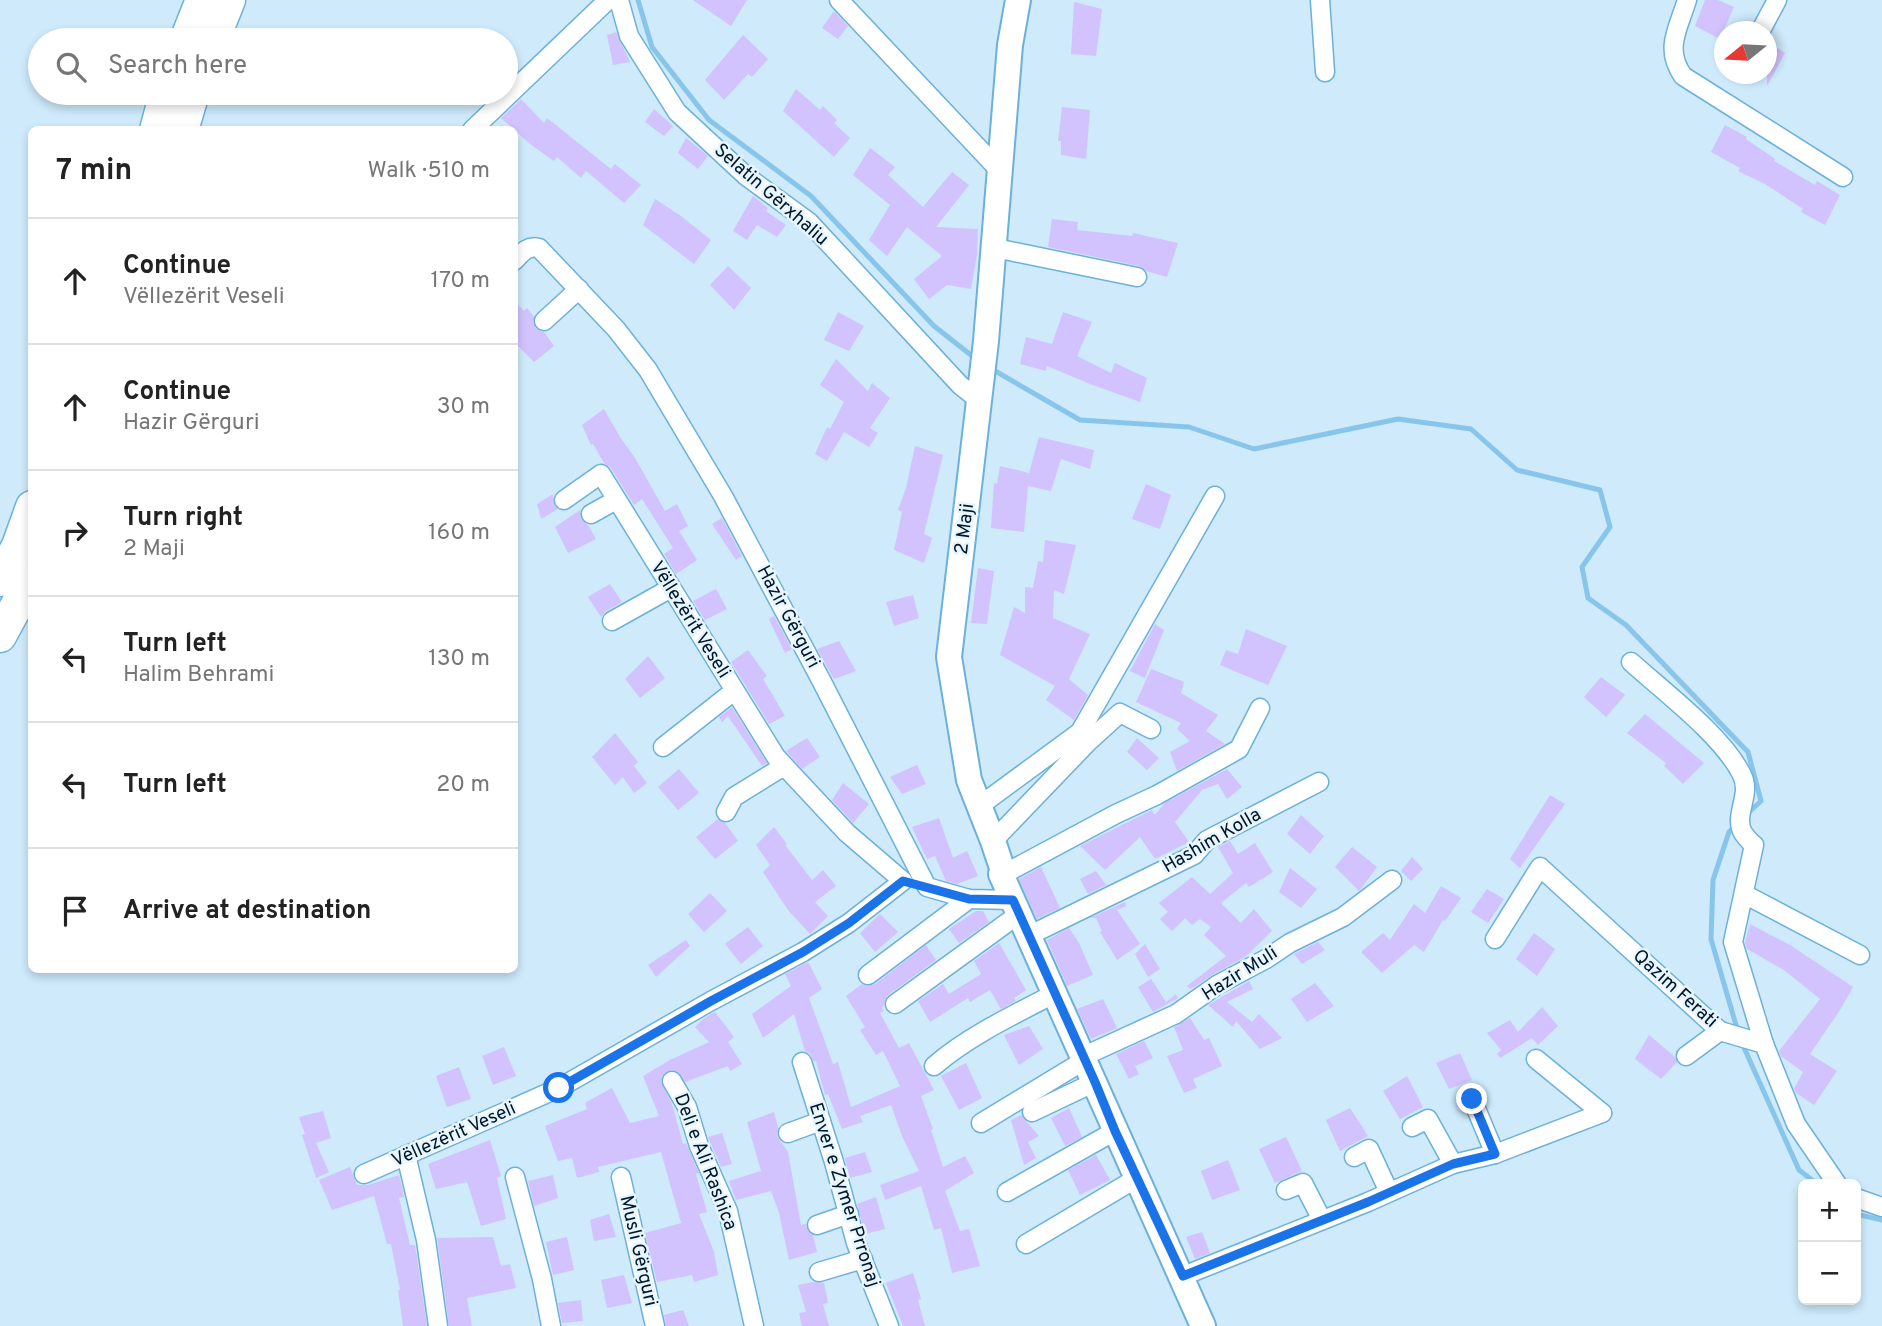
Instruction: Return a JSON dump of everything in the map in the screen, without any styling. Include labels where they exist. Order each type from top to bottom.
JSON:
[{"type":"highway","points":[[191,28],[202,0]]},
{"type":"highway","points":[[218,28],[229,0]]},
{"type":"highway","points":[[157,126],[163,105]]},
{"type":"highway","points":[[183,126],[189,105]]},
{"type":"highway","points":[[0,580],[18,546],[28,518]]},
{"type":"highway","points":[[0,636],[28,584]]},
{"type":"street","points":[[518,86],[608,0]]},
{"type":"street","name":"Selatin Gërxhaliu","points":[[619,0],[629,36],[677,112],[746,176],[809,222],[960,385],[980,391]]},
{"type":"street","points":[[839,0],[1000,172]]},
{"type":"street","name":"2 Maji","points":[[1018,0],[1010,45],[986,341],[948,657],[968,780],[993,841],[1004,874],[1001,874],[1115,1131],[1183,1276],[1203,1326]]},
{"type":"street","points":[[1320,0],[1325,72]]},
{"type":"street","points":[[1687,0],[1672,52],[1675,64],[1683,76],[1843,177]]},
{"type":"street","points":[[1766,21],[1777,0]]},
{"type":"street","points":[[476,126],[498,105]]},
{"type":"street","name":"Hazir Gërguri","points":[[518,257],[525,249],[539,248],[616,329],[648,370],[723,496],[927,887]]},
{"type":"street","points":[[995,248],[1138,277]]},
{"type":"street","points":[[544,321],[579,289]]},
{"type":"street","name":"Vëllezërit Veseli","points":[[564,500],[601,474],[776,757],[847,833],[903,881],[927,887]]},
{"type":"street","points":[[978,807],[1080,732],[1215,496]]},
{"type":"street","points":[[592,514],[616,500]]},
{"type":"street","points":[[612,621],[671,588]]},
{"type":"street","points":[[1631,662],[1721,744],[1743,776],[1747,793],[1741,816],[1742,832],[1754,845],[1733,942],[1764,1044],[1796,1124],[1834,1179]]},
{"type":"street","points":[[663,747],[734,691]]},
{"type":"street","points":[[1004,874],[1157,795],[1239,749],[1261,708]]},
{"type":"street","points":[[993,841],[1088,742],[1120,713],[1151,729]]},
{"type":"street","points":[[726,812],[734,797],[784,766]]},
{"type":"street","name":"Hashim Kolla","points":[[895,1004],[1021,916],[1194,855],[1208,840],[1319,782]]},
{"type":"street","name":"Qazim Ferati","points":[[1495,939],[1540,867],[1720,1031],[1764,1044]]},
{"type":"street","name":"Hazir Muli","points":[[1087,1067],[1175,1014],[1217,985],[1266,960],[1290,943],[1343,917],[1392,880]]},
{"type":"street","name":"Vëllezërit Veseli","points":[[364,1174],[559,1088],[803,952],[849,923],[903,881]]},
{"type":"street","points":[[927,887],[1021,916]]},
{"type":"street","points":[[1744,894],[1860,955]]},
{"type":"street","points":[[868,975],[969,899]]},
{"type":"street","points":[[934,1066],[1003,1021],[1054,994]]},
{"type":"street","points":[[1686,1056],[1720,1031]]},
{"type":"street","points":[[1183,1276],[1453,1164],[1495,1154],[1602,1113],[1536,1059]]},
{"type":"street","name":"Enver e Zymer Prronaj","points":[[802,1062],[863,1259],[889,1326]]},
{"type":"street","points":[[1032,1112],[1087,1067]]},
{"type":"street","points":[[981,1123],[1087,1067]]},
{"type":"street","name":"Deli e Ali Rashica","points":[[672,1081],[687,1107],[699,1146],[729,1211],[754,1326]]},
{"type":"street","points":[[1472,1099],[1495,1154]]},
{"type":"street","points":[[1412,1127],[1428,1119],[1453,1164]]},
{"type":"street","points":[[788,1133],[821,1121]]},
{"type":"street","points":[[1007,1192],[1115,1131]]},
{"type":"street","points":[[1354,1157],[1369,1149],[1389,1192]]},
{"type":"street","points":[[407,1155],[426,1240],[438,1326]]},
{"type":"street","points":[[515,1177],[542,1279],[551,1326]]},
{"type":"street","name":"Musli Gërguri","points":[[621,1177],[655,1326]]},
{"type":"street","points":[[1026,1244],[1138,1178]]},
{"type":"street","points":[[1286,1190],[1303,1183],[1322,1220]]},
{"type":"street","points":[[1861,1200],[1882,1207]]},
{"type":"street","points":[[817,1225],[849,1214]]},
{"type":"street","points":[[818,1272],[863,1259]]},
{"type":"building","points":[[693,0],[747,0],[731,26]]},
{"type":"building","points":[[1705,0],[1718,0],[1734,7],[1728,21],[1714,21],[1714,36],[1695,26]]},
{"type":"building","points":[[1074,2],[1102,9],[1096,56],[1071,54]]},
{"type":"building","points":[[834,11],[848,26],[838,39],[822,28]]},
{"type":"building","points":[[616,32],[630,62],[613,65],[607,35]]},
{"type":"building","points":[[743,35],[768,59],[752,77],[748,74],[724,100],[705,80]]},
{"type":"building","points":[[1777,47],[1785,53],[1777,68]]},
{"type":"building","points":[[796,89],[820,110],[823,106],[837,120],[834,123],[850,138],[834,157],[783,111]]},
{"type":"building","points":[[521,99],[544,123],[547,118],[611,169],[615,164],[641,185],[624,203],[586,171],[581,178],[557,157],[554,161],[518,133],[518,126],[510,126],[501,118],[518,105]]},
{"type":"building","points":[[1062,107],[1090,110],[1086,159],[1061,155],[1061,141],[1058,141]]},
{"type":"building","points":[[654,109],[673,126],[664,136],[645,122]]},
{"type":"building","points":[[1725,125],[1747,137],[1746,139],[1775,159],[1774,161],[1815,185],[1817,181],[1840,195],[1825,225],[1801,212],[1803,209],[1765,184],[1738,171],[1740,168],[1711,152]]},
{"type":"building","points":[[686,138],[708,156],[698,169],[678,153]]},
{"type":"building","points":[[870,148],[895,167],[888,175],[923,207],[952,172],[969,185],[936,227],[978,229],[971,289],[947,285],[929,299],[914,279],[942,256],[907,227],[887,256],[869,240],[890,205],[853,175]]},
{"type":"building","points":[[753,196],[768,208],[766,211],[786,225],[777,237],[757,225],[747,240],[733,231]]},
{"type":"building","points":[[655,199],[711,240],[694,264],[643,225]]},
{"type":"building","points":[[1052,219],[1078,222],[1077,230],[1132,236],[1133,233],[1178,243],[1167,277],[1139,266],[1048,247]]},
{"type":"building","points":[[728,266],[751,288],[734,310],[710,285]]},
{"type":"building","points":[[518,304],[524,311],[527,308],[534,317],[535,328],[544,332],[554,346],[534,362],[518,346]]},
{"type":"building","points":[[838,312],[864,326],[849,351],[824,340]]},
{"type":"building","points":[[1063,312],[1092,322],[1077,356],[1111,373],[1115,363],[1147,378],[1140,402],[1047,366],[1046,371],[1020,364],[1026,337],[1052,344]]},
{"type":"building","points":[[836,359],[868,391],[872,383],[890,398],[870,428],[878,433],[869,447],[844,432],[827,461],[815,454],[827,427],[830,429],[844,402],[820,385]]},
{"type":"building","points":[[604,409],[665,511],[677,504],[688,526],[679,531],[697,560],[676,574],[664,554],[673,548],[642,499],[634,505],[611,468],[604,463],[593,444],[591,445],[582,425]]},
{"type":"building","points":[[1039,437],[1094,450],[1090,469],[1061,459],[1051,491],[1028,486],[1024,532],[991,528],[994,483],[997,484],[1000,466],[1029,473]]},
{"type":"building","points":[[915,446],[943,455],[924,534],[932,538],[924,563],[894,550],[902,512],[898,510]]},
{"type":"building","points":[[1146,484],[1171,495],[1160,529],[1132,519]]},
{"type":"building","points":[[553,494],[553,502],[558,509],[541,519],[537,504]]},
{"type":"building","points":[[580,510],[581,519],[596,539],[568,553],[555,527]]},
{"type":"building","points":[[722,518],[742,556],[736,560],[712,524]]},
{"type":"building","points":[[1045,540],[1076,545],[1064,594],[1054,590],[1053,618],[1090,634],[1069,679],[1088,695],[1074,720],[1046,700],[1055,686],[1000,655],[1014,607],[1025,613],[1025,587],[1033,588],[1038,561],[1043,562]]},
{"type":"building","points":[[978,568],[994,571],[987,624],[971,623]]},
{"type":"building","points":[[610,584],[622,602],[601,617],[588,597]]},
{"type":"building","points":[[716,589],[727,609],[705,620],[693,601]]},
{"type":"building","points":[[913,595],[919,618],[894,626],[886,602]]},
{"type":"building","points":[[774,616],[792,649],[785,653],[769,619]]},
{"type":"building","points":[[1155,624],[1164,630],[1145,678],[1130,671]]},
{"type":"building","points":[[1246,629],[1287,646],[1268,685],[1220,665],[1226,650],[1238,654]]},
{"type":"building","points":[[839,641],[856,671],[834,679],[817,649]]},
{"type":"building","points":[[748,650],[767,676],[763,679],[785,716],[769,724],[731,662]]},
{"type":"building","points":[[648,656],[665,678],[640,698],[625,679]]},
{"type":"building","points":[[1151,669],[1184,682],[1181,693],[1218,715],[1206,731],[1225,744],[1177,771],[1170,752],[1190,741],[1177,729],[1181,723],[1136,702]]},
{"type":"building","points":[[1601,677],[1625,695],[1606,717],[1584,697]]},
{"type":"building","points":[[732,707],[767,763],[762,766],[728,716],[722,722],[719,717]]},
{"type":"building","points":[[1645,714],[1704,763],[1683,784],[1664,766],[1666,763],[1627,733]]},
{"type":"building","points":[[615,733],[638,762],[634,766],[647,783],[634,793],[623,777],[615,785],[592,757]]},
{"type":"building","points":[[807,738],[820,757],[802,769],[786,751]]},
{"type":"building","points":[[1137,738],[1159,758],[1147,770],[1127,752]]},
{"type":"building","points":[[917,765],[926,784],[902,794],[890,777]]},
{"type":"building","points":[[679,769],[699,793],[678,810],[658,787]]},
{"type":"building","points":[[1227,769],[1242,787],[1227,799],[1218,784],[1202,790],[1175,822],[1189,842],[1155,859],[1140,837],[1105,870],[1080,846],[1152,810],[1155,815],[1165,803]]},
{"type":"building","points":[[843,783],[869,804],[853,823],[832,800]]},
{"type":"building","points":[[1550,795],[1565,804],[1520,868],[1510,859]]},
{"type":"building","points":[[1301,815],[1324,836],[1310,854],[1287,834]]},
{"type":"building","points":[[939,818],[953,858],[967,851],[978,876],[957,884],[946,881],[935,856],[927,859],[912,827]]},
{"type":"building","points":[[718,819],[725,823],[738,841],[715,859],[696,837]]},
{"type":"building","points":[[774,827],[812,880],[823,870],[836,886],[815,902],[828,916],[810,934],[788,910],[763,872],[770,865],[756,845]]},
{"type":"building","points":[[1230,841],[1238,854],[1255,843],[1273,872],[1249,887],[1246,883],[1221,903],[1241,923],[1254,909],[1272,931],[1245,957],[1191,989],[1187,986],[1226,956],[1204,935],[1211,927],[1200,919],[1192,925],[1185,918],[1172,931],[1160,919],[1168,912],[1159,903],[1192,877],[1210,894],[1233,873],[1218,847]]},
{"type":"building","points":[[1352,847],[1377,867],[1359,891],[1335,867]]},
{"type":"building","points":[[1412,857],[1423,869],[1411,881],[1401,871]]},
{"type":"building","points":[[1041,867],[1060,908],[1037,919],[1019,879]]},
{"type":"building","points":[[1290,868],[1317,889],[1301,908],[1279,892]]},
{"type":"building","points":[[1096,871],[1106,885],[1088,894],[1080,879]]},
{"type":"building","points":[[1441,886],[1461,898],[1445,921],[1443,920],[1424,952],[1414,945],[1382,973],[1361,952],[1383,933],[1390,940],[1414,904],[1425,913]]},
{"type":"building","points":[[1487,889],[1504,899],[1488,923],[1471,912]]},
{"type":"building","points":[[710,893],[727,911],[704,932],[688,914]]},
{"type":"building","points":[[1125,902],[1126,906],[1117,910],[1140,944],[1117,960],[1100,932],[1102,931],[1096,918],[1090,918]]},
{"type":"building","points":[[976,911],[983,911],[989,922],[959,943],[949,929]]},
{"type":"building","points":[[880,914],[898,932],[875,952],[860,933]]},
{"type":"building","points":[[1750,924],[1790,945],[1853,987],[1810,1054],[1837,1071],[1814,1105],[1794,1089],[1803,1072],[1781,1056],[1779,1051],[1820,999],[1784,970],[1747,949],[1745,942]]},
{"type":"building","points":[[748,927],[763,946],[741,964],[725,944]]},
{"type":"building","points":[[1069,928],[1093,975],[1067,986],[1047,940]]},
{"type":"building","points":[[1534,933],[1555,949],[1537,976],[1516,959]]},
{"type":"building","points":[[686,940],[690,946],[656,977],[648,965]]},
{"type":"building","points":[[1318,942],[1325,950],[1302,964],[1294,954]]},
{"type":"building","points":[[999,943],[1026,990],[1014,998],[1016,1001],[1001,1009],[990,990],[970,1002],[968,998],[930,1022],[918,1001],[943,984],[949,994],[981,974],[974,961]]},
{"type":"building","points":[[1145,944],[1160,969],[1148,977],[1135,954]]},
{"type":"building","points":[[926,945],[936,960],[888,995],[882,1008],[884,1011],[880,1013],[899,1048],[909,1043],[934,1090],[921,1096],[943,1167],[965,1156],[974,1173],[945,1191],[960,1231],[969,1229],[980,1266],[952,1273],[941,1228],[934,1230],[921,1186],[885,1200],[880,1185],[919,1171],[891,1105],[860,1116],[863,1122],[842,1129],[828,1094],[825,1095],[816,1061],[805,1051],[794,1014],[763,1038],[752,1014],[791,986],[785,974],[808,962],[822,989],[809,998],[833,1064],[838,1062],[851,1107],[900,1086],[883,1051],[876,1055],[860,1030],[865,1027],[846,996],[862,984],[875,984]]},
{"type":"building","points":[[1151,979],[1166,1002],[1176,994],[1178,998],[1153,1012],[1138,987]]},
{"type":"building","points":[[1249,981],[1253,989],[1227,1002],[1252,1022],[1259,1014],[1282,1038],[1260,1049],[1236,1021],[1233,1027],[1208,1005]]},
{"type":"building","points":[[1315,983],[1334,1006],[1307,1022],[1291,999]]},
{"type":"building","points":[[1103,999],[1117,1028],[1091,1039],[1077,1009]]},
{"type":"building","points":[[1542,1007],[1558,1026],[1538,1045],[1532,1038],[1500,1058],[1497,1054],[1501,1050],[1487,1033],[1510,1020],[1518,1032]]},
{"type":"building","points":[[715,1012],[734,1037],[728,1042],[742,1064],[730,1071],[728,1066],[685,1082],[678,1072],[671,1070],[663,1075],[661,1082],[672,1104],[683,1144],[686,1143],[699,1173],[696,1174],[707,1212],[699,1214],[714,1252],[718,1275],[694,1282],[692,1275],[657,1282],[645,1233],[681,1223],[661,1152],[598,1167],[599,1172],[577,1178],[572,1158],[558,1161],[545,1126],[587,1109],[585,1103],[612,1088],[630,1123],[659,1116],[643,1076],[709,1042],[695,1027]]},
{"type":"building","points":[[1190,1018],[1204,1040],[1209,1038],[1222,1066],[1193,1079],[1197,1088],[1184,1093],[1167,1056],[1183,1050],[1174,1027]]},
{"type":"building","points":[[1029,1026],[1043,1049],[1019,1065],[1004,1035]]},
{"type":"building","points":[[1649,1035],[1675,1057],[1677,1062],[1661,1079],[1635,1059]]},
{"type":"building","points":[[1144,1041],[1153,1058],[1135,1066],[1139,1074],[1129,1079],[1116,1054]]},
{"type":"building","points":[[504,1047],[516,1076],[493,1085],[482,1056]]},
{"type":"building","points":[[1460,1053],[1472,1080],[1449,1089],[1436,1063]]},
{"type":"building","points":[[966,1063],[982,1098],[959,1110],[941,1076]]},
{"type":"building","points":[[459,1067],[471,1099],[447,1107],[436,1076]]},
{"type":"building","points":[[1407,1076],[1423,1107],[1400,1119],[1383,1091]]},
{"type":"building","points":[[1069,1108],[1082,1137],[1065,1146],[1051,1118]]},
{"type":"building","points":[[1350,1108],[1368,1136],[1340,1151],[1326,1120]]},
{"type":"building","points":[[323,1111],[331,1138],[316,1143],[329,1172],[316,1178],[299,1117]]},
{"type":"building","points":[[774,1112],[778,1127],[777,1136],[788,1152],[801,1225],[806,1224],[813,1235],[817,1252],[789,1260],[779,1213],[771,1191],[736,1200],[729,1181],[761,1171],[747,1122]]},
{"type":"building","points":[[1021,1115],[1039,1136],[1028,1142],[1036,1158],[1024,1165],[1011,1120]]},
{"type":"building","points":[[722,1133],[732,1164],[721,1167],[708,1137]]},
{"type":"building","points":[[1286,1137],[1302,1171],[1275,1183],[1259,1149]]},
{"type":"building","points":[[490,1140],[501,1176],[497,1178],[506,1219],[481,1226],[467,1182],[436,1189],[428,1164]]},
{"type":"building","points":[[865,1152],[872,1172],[850,1178],[845,1158]]},
{"type":"building","points":[[1096,1155],[1110,1180],[1080,1195],[1068,1170]]},
{"type":"building","points":[[1228,1160],[1240,1190],[1212,1200],[1201,1171]]},
{"type":"building","points":[[350,1167],[357,1185],[368,1185],[399,1175],[404,1197],[399,1198],[410,1245],[415,1245],[427,1326],[403,1326],[400,1290],[391,1244],[387,1244],[374,1196],[332,1210],[319,1180]]},
{"type":"building","points":[[553,1175],[558,1198],[534,1206],[528,1181]]},
{"type":"building","points":[[876,1197],[885,1229],[865,1234],[857,1204]]},
{"type":"building","points":[[609,1214],[616,1237],[594,1241],[590,1220]]},
{"type":"building","points":[[1202,1232],[1210,1253],[1195,1259],[1186,1237]]},
{"type":"building","points":[[493,1237],[501,1266],[510,1264],[516,1288],[467,1298],[472,1326],[449,1326],[437,1238]]},
{"type":"building","points":[[567,1237],[574,1270],[553,1275],[546,1242]]},
{"type":"building","points":[[913,1273],[925,1326],[903,1326],[886,1283]]},
{"type":"building","points":[[624,1275],[632,1303],[607,1308],[601,1280]]},
{"type":"building","points":[[824,1283],[828,1303],[823,1304],[829,1326],[802,1326],[799,1313],[806,1312],[798,1285]]},
{"type":"building","points":[[581,1300],[583,1321],[562,1323],[558,1303]]},
{"type":"building","points":[[683,1310],[689,1326],[666,1326],[664,1315]]},
{"type":"waterway","points":[[638,0],[652,47],[709,120],[811,196],[934,326],[976,359]]},
{"type":"waterway","points":[[990,368],[1080,420],[1189,427],[1254,449],[1398,419],[1471,429],[1517,470],[1600,490],[1610,527],[1582,567],[1588,598],[1626,625],[1748,752],[1761,801],[1746,815]]},
{"type":"waterway","points":[[1737,824],[1729,832],[1713,880],[1711,939],[1738,1032]]},
{"type":"waterway","points":[[1741,1041],[1799,1170],[1811,1179]]},
{"type":"waterway","points":[[1861,1215],[1882,1220]]},
{"type":"route","points":[[559,1088],[803,952],[849,923],[903,881],[969,899],[1013,900],[1115,1131],[1183,1276],[1368,1202],[1453,1164],[1495,1154],[1472,1099]]}]
